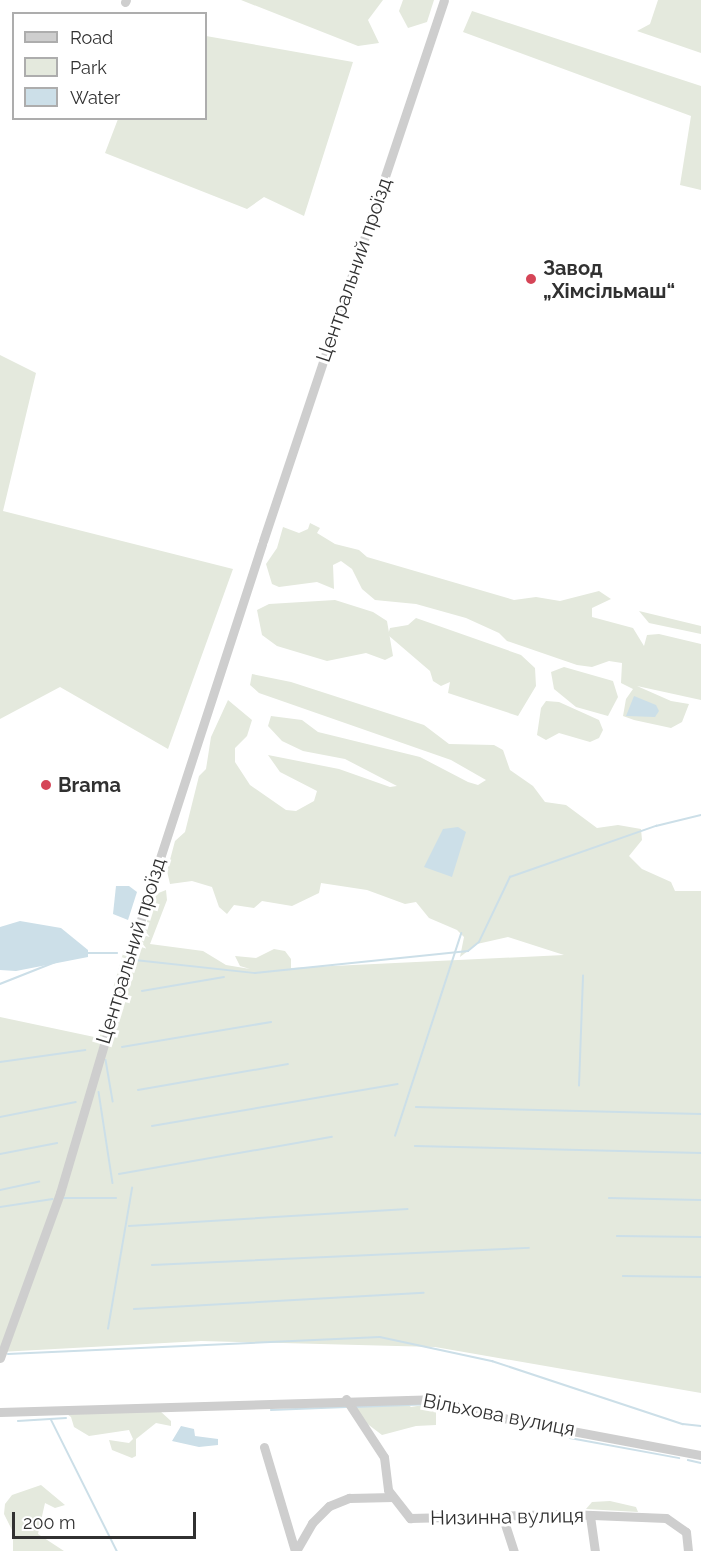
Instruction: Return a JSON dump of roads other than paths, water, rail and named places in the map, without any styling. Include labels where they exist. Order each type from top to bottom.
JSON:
[{"type":"street","name":"Центральний проїзд","points":[[0,1358],[60,1193],[149,892],[444,0]]},
{"type":"street","name":"Вільхова вулиця","points":[[0,1412],[346,1399],[434,1400],[503,1418],[701,1455]]},
{"type":"street","name":"Низинна вулиця","points":[[346,1399],[384,1457],[384,1477],[393,1497],[410,1518],[502,1515],[671,1519],[689,1538]]},
{"type":"street","points":[[264,1447],[296,1551]]},
{"type":"street","points":[[296,1551],[312,1523],[329,1506],[349,1498],[393,1497]]},
{"type":"street","points":[[502,1515],[514,1551]]},
{"type":"street","points":[[590,1516],[596,1551]]},
{"type":"street","points":[[688,1551],[689,1538],[701,1538]]},
{"type":"water","points":[[634,696],[656,705],[659,711],[655,717],[626,716]]},
{"type":"water","points":[[458,827],[466,832],[452,877],[424,867],[443,829]]},
{"type":"water","points":[[116,886],[129,886],[137,892],[128,920],[113,914]]},
{"type":"water","points":[[20,921],[61,928],[88,950],[88,957],[16,971],[0,970],[0,927]]},
{"type":"water","points":[[181,1426],[194,1429],[195,1436],[218,1439],[218,1445],[199,1447],[172,1441]]},
{"type":"waterway","points":[[135,960],[255,973],[468,951],[479,942],[510,877],[656,826],[701,815]]},
{"type":"waterway","points":[[395,1136],[461,934]]},
{"type":"waterway","points":[[88,953],[117,953]]},
{"type":"waterway","points":[[0,984],[58,961]]},
{"type":"waterway","points":[[579,1086],[583,976]]},
{"type":"waterway","points":[[142,991],[224,977]]},
{"type":"waterway","points":[[122,1047],[271,1022]]},
{"type":"waterway","points":[[0,1062],[85,1050]]},
{"type":"waterway","points":[[106,1060],[113,1101]]},
{"type":"waterway","points":[[138,1090],[288,1064]]},
{"type":"waterway","points":[[152,1126],[397,1084]]},
{"type":"waterway","points":[[99,1092],[113,1183]]},
{"type":"waterway","points":[[0,1117],[76,1102]]},
{"type":"waterway","points":[[416,1107],[701,1114]]},
{"type":"waterway","points":[[119,1174],[332,1137]]},
{"type":"waterway","points":[[0,1154],[57,1143]]},
{"type":"waterway","points":[[415,1146],[701,1153]]},
{"type":"waterway","points":[[0,1190],[39,1182]]},
{"type":"waterway","points":[[108,1329],[132,1188]]},
{"type":"waterway","points":[[63,1198],[116,1198]]},
{"type":"waterway","points":[[609,1198],[701,1200]]},
{"type":"waterway","points":[[0,1207],[52,1199]]},
{"type":"waterway","points":[[129,1226],[407,1209]]},
{"type":"waterway","points":[[617,1236],[701,1237]]},
{"type":"waterway","points":[[152,1265],[529,1248]]},
{"type":"waterway","points":[[623,1276],[701,1277]]},
{"type":"waterway","points":[[134,1309],[424,1293]]},
{"type":"waterway","points":[[8,1354],[380,1337],[492,1361],[683,1424],[701,1426]]},
{"type":"waterway","points":[[356,1407],[433,1404]]},
{"type":"waterway","points":[[271,1410],[346,1407]]},
{"type":"waterway","points":[[18,1421],[66,1418]]},
{"type":"waterway","points":[[51,1419],[117,1551]]},
{"type":"waterway","points":[[570,1438],[679,1458]]},
{"type":"waterway","points":[[688,1460],[701,1463]]},
{"type":"place","name":"Завод „Хімсільмаш“","points":[[531,279]]},
{"type":"place","name":"Brama","points":[[46,785]]}]
